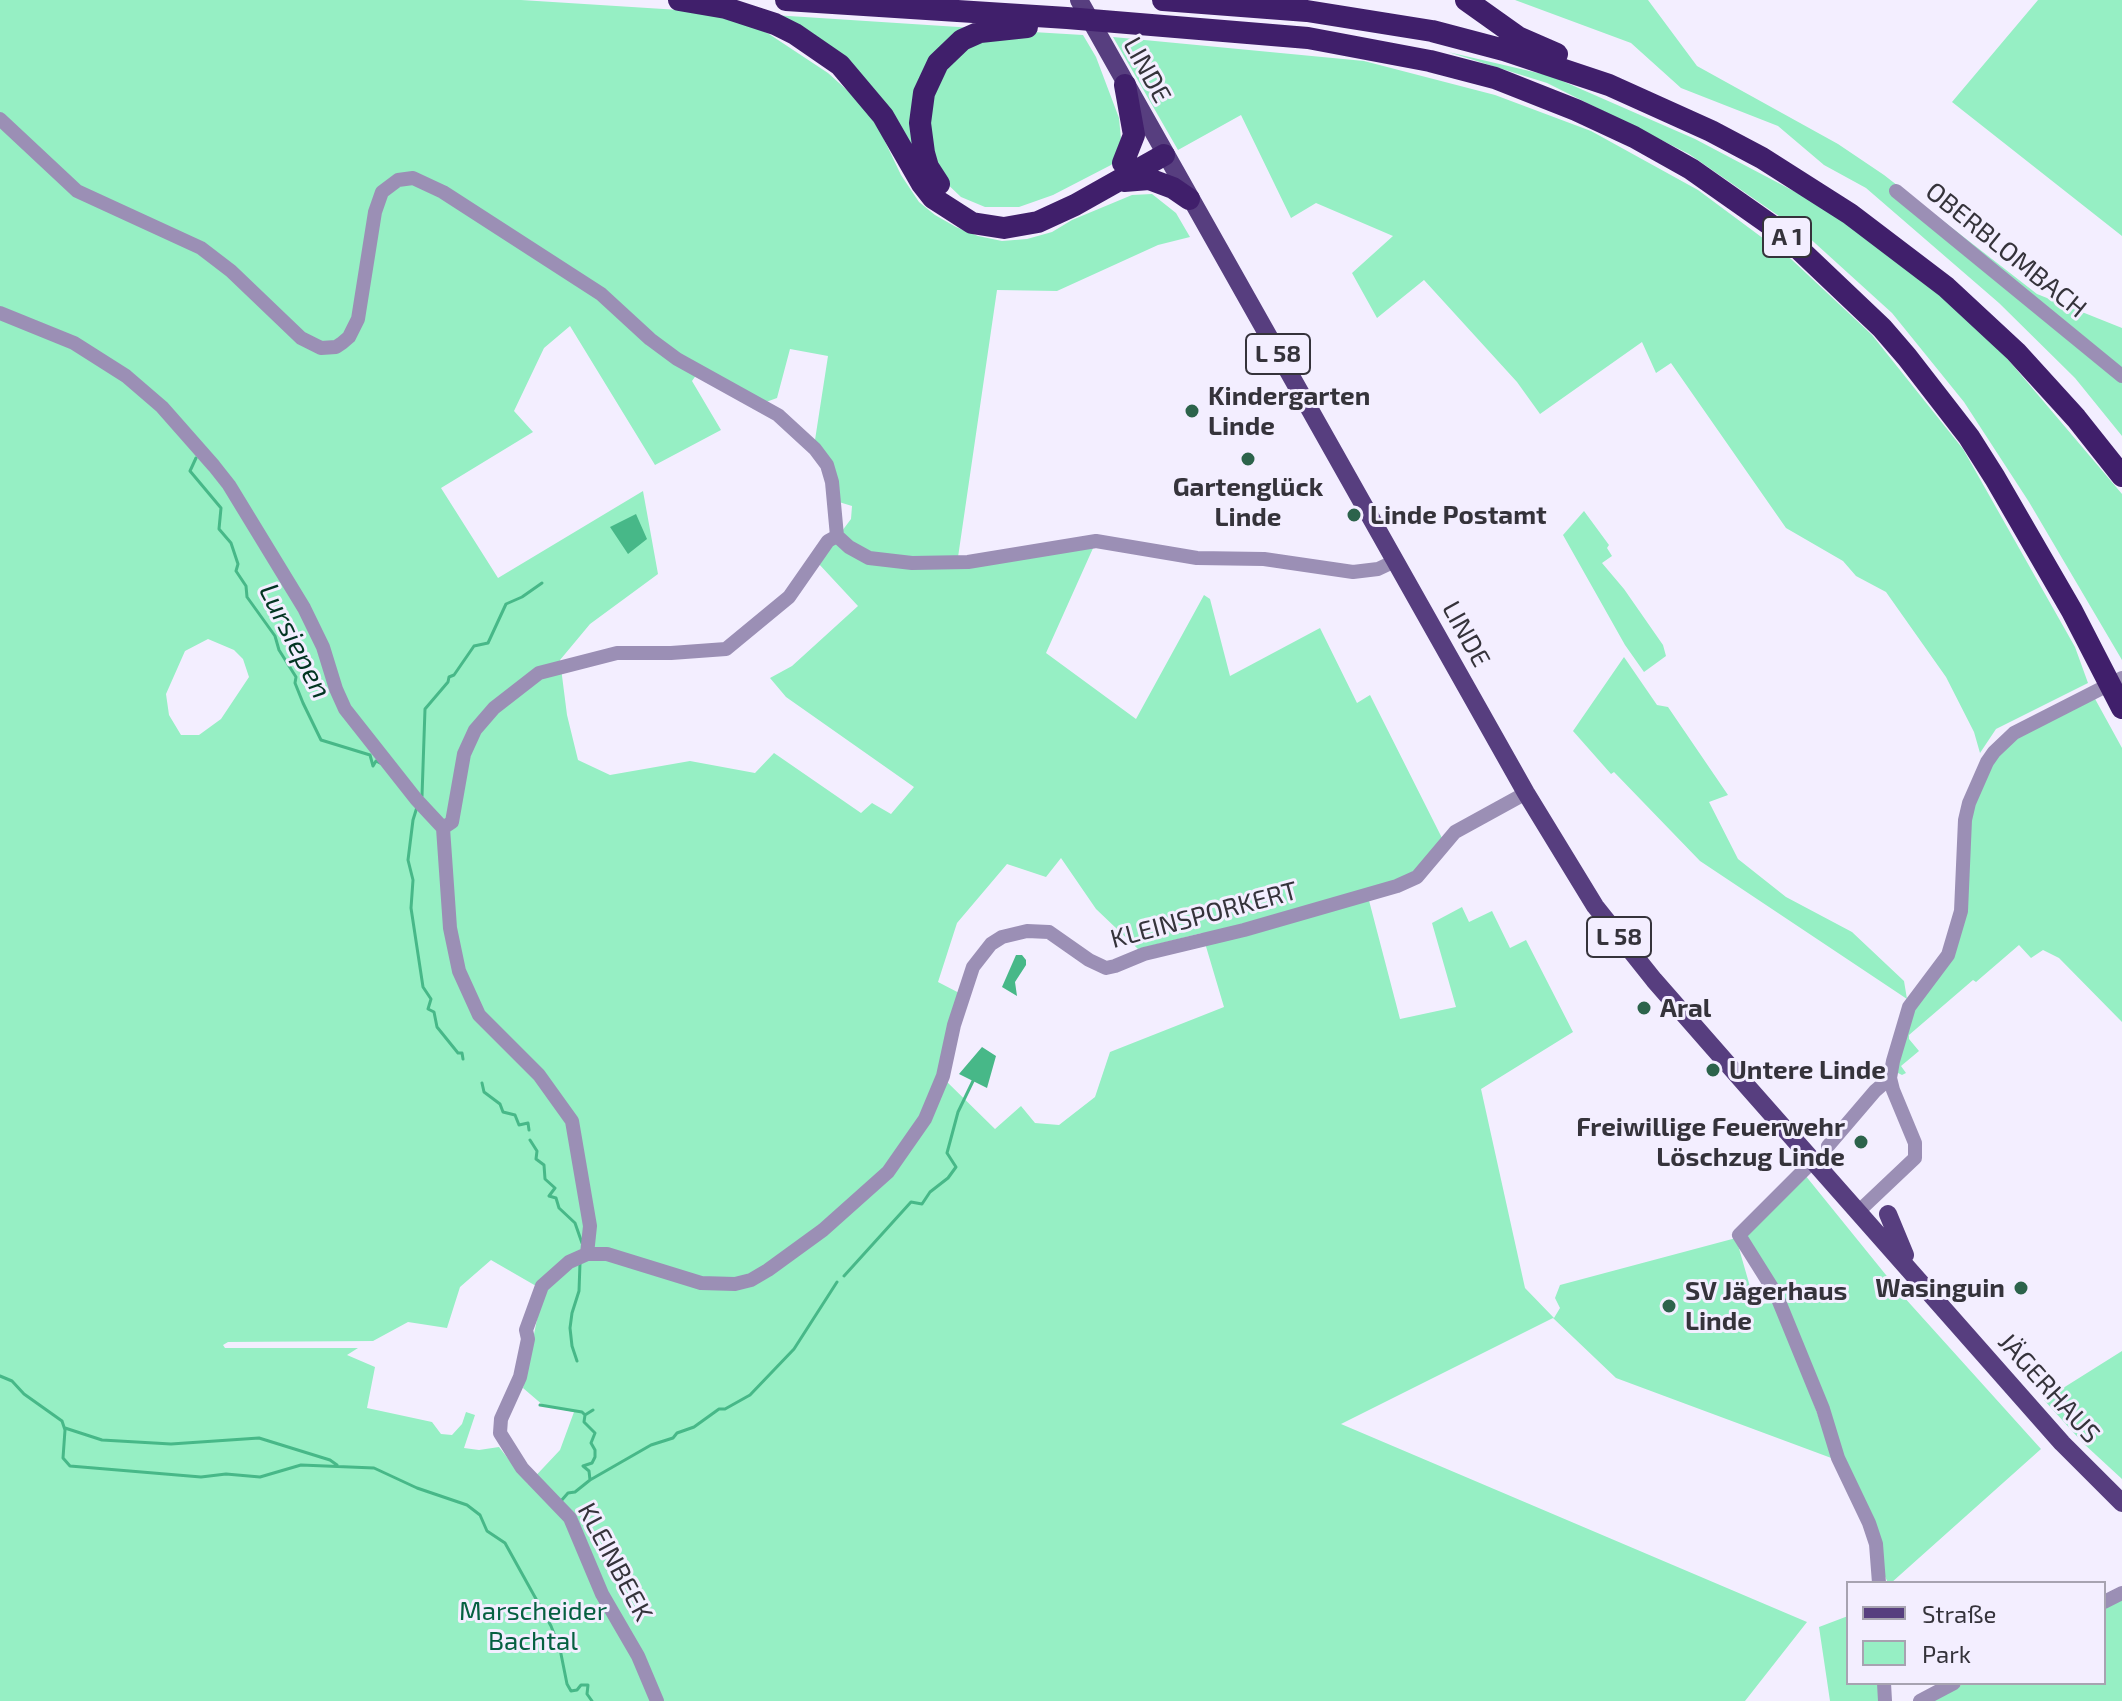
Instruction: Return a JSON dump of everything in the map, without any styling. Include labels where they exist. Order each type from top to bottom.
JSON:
[{"type":"highway","points":[[679,0],[726,8],[765,20],[795,34],[840,65],[873,101],[933,198],[972,223],[1004,228],[1038,222],[1161,149]]},
{"type":"highway","name":"A 1","points":[[786,0],[1073,9],[1308,38],[1430,61],[1495,78],[1634,137],[1691,169],[1782,233],[1882,328],[1969,437],[2116,689]]},
{"type":"highway","name":"A 1","points":[[1163,0],[1209,1],[1307,11],[1432,31],[1504,50],[1609,85],[1711,131],[1762,158],[1850,214],[1912,259],[2016,352],[2076,418],[2122,476]]},
{"type":"highway","points":[[1466,0],[1518,37],[1586,65],[1609,85]]},
{"type":"highway","points":[[1073,9],[1030,27],[980,32],[949,50],[930,78],[921,110],[921,136],[928,167],[944,190],[965,206],[986,213],[1024,212],[1121,172],[1173,188],[1189,199]]},
{"type":"highway","points":[[1121,172],[1134,135],[1125,85]]},
{"type":"main road","name":"LINDE","points":[[1073,9],[1101,42],[1571,871],[1622,942],[1814,1160]]},
{"type":"main road","name":"JÄGERHAUS","points":[[1814,1160],[2062,1443],[2122,1503]]},
{"type":"main road","points":[[1888,1214],[1909,1269]]},
{"type":"street","points":[[0,119],[77,191],[201,248],[231,271],[288,327],[311,345],[321,348],[336,347],[349,337],[361,308],[377,203],[388,185],[413,178],[443,192],[601,294],[677,359],[778,415],[815,449],[827,465],[832,482],[837,536],[869,558],[912,563],[968,562],[1096,541],[1197,558],[1264,559],[1353,572],[1378,569],[1395,561]]},
{"type":"street","name":"OBERBLOMBACH","points":[[1896,191],[2122,376]]},
{"type":"street","points":[[0,313],[74,343],[126,376],[153,398],[214,466],[229,485],[304,608],[323,647],[345,709],[416,799],[443,828],[450,928],[459,971],[479,1015],[539,1075],[572,1121],[590,1226],[587,1254]]},
{"type":"street","points":[[443,828],[452,822],[467,744],[485,717],[539,673],[617,653],[726,649],[789,597],[805,578],[822,548],[837,536]]},
{"type":"street","points":[[1859,1211],[1915,1158],[1917,1149],[1890,1078],[1893,1061],[1909,1007],[1948,955],[1961,911],[1965,820],[1987,762],[2014,733],[2116,689]]},
{"type":"street","name":"KLEINSPORKERT","points":[[587,1254],[621,1258],[701,1283],[735,1284],[751,1280],[768,1270],[823,1230],[888,1172],[925,1119],[943,1076],[954,1025],[973,967],[991,944],[1002,937],[1027,931],[1049,932],[1089,960],[1106,968],[1115,966],[1144,954],[1244,930],[1397,886],[1417,877],[1455,832],[1526,793]]},
{"type":"street","points":[[1828,1146],[1890,1078]]},
{"type":"street","points":[[1814,1160],[1739,1235],[1776,1294],[1823,1409],[1838,1458],[1876,1544],[1879,1581]]},
{"type":"street","points":[[1887,1185],[1888,1214]]},
{"type":"street","name":"KLEINBEEK","points":[[587,1254],[569,1262],[552,1276],[536,1297],[526,1330],[528,1339],[520,1377],[501,1419],[500,1433],[522,1468],[570,1518],[602,1594],[638,1656],[657,1701]]},
{"type":"street","points":[[1920,1701],[1950,1685]]},
{"type":"green space","name":"Marscheider Bachtal","points":[[0,0],[521,0],[711,12],[745,22],[769,34],[828,73],[858,100],[879,129],[901,175],[919,202],[956,227],[1002,241],[1027,239],[1052,232],[1072,220],[1132,195],[1152,194],[1176,213],[1190,237],[1158,245],[1057,291],[997,290],[957,564],[1094,546],[1046,653],[1136,719],[1204,595],[1210,599],[1230,676],[1320,628],[1357,703],[1370,695],[1442,838],[1418,869],[1366,889],[1400,1019],[1456,1007],[1432,923],[1462,907],[1469,922],[1492,911],[1510,948],[1526,940],[1573,1032],[1481,1089],[1525,1288],[1554,1318],[1560,1308],[1555,1298],[1560,1285],[1736,1238],[1755,1304],[1777,1303],[1834,1459],[1616,1378],[1553,1318],[1341,1424],[1807,1622],[1745,1701],[0,1701]],"holes":[[[570,326],[655,465],[721,430],[692,381],[701,368],[766,402],[777,398],[790,349],[828,356],[815,440],[839,502],[852,506],[851,519],[818,563],[858,606],[792,666],[770,678],[786,697],[914,787],[891,814],[872,803],[861,813],[774,753],[755,773],[690,761],[610,775],[578,760],[567,715],[560,660],[590,624],[658,574],[643,491],[498,578],[441,488],[533,432],[514,411],[544,348]],[[208,639],[234,650],[243,659],[249,677],[221,719],[199,735],[181,735],[169,715],[166,694],[185,651]],[[1061,858],[1096,909],[1138,949],[1202,933],[1224,1007],[1110,1052],[1095,1097],[1059,1125],[1035,1123],[1021,1106],[995,1129],[944,1079],[965,996],[938,982],[957,923],[1007,864],[1046,877]],[[491,1260],[543,1290],[523,1388],[544,1406],[574,1412],[560,1450],[528,1484],[499,1447],[479,1450],[464,1448],[475,1415],[466,1412],[462,1424],[452,1435],[441,1434],[432,1422],[367,1408],[375,1367],[347,1355],[358,1348],[225,1348],[223,1345],[228,1342],[373,1341],[408,1322],[447,1328],[460,1287]]]},
{"type":"green space","points":[[1515,0],[1648,0],[1697,66],[1838,144],[1884,175],[2037,294],[2122,328],[2122,436],[2075,378],[1999,303],[1866,188],[1824,165],[1778,126],[1681,88],[1631,43]]},
{"type":"green space","points":[[2038,0],[2122,0],[2122,236],[1952,102]]},
{"type":"green space","points":[[758,14],[974,28],[948,42],[924,72],[914,124],[920,161],[931,179],[951,201],[972,213],[1009,219],[1036,214],[1144,157],[1146,161],[1036,218],[999,224],[971,218],[948,205],[937,194],[882,107],[849,69],[802,33]]},
{"type":"green space","points":[[1016,31],[1083,35],[1096,57],[1119,118],[1121,139],[1117,159],[1111,165],[1053,195],[1019,207],[985,207],[961,197],[942,179],[925,119],[946,60],[960,47]]},
{"type":"green space","points":[[1113,37],[1364,61],[1495,95],[1591,131],[1698,190],[1791,259],[1872,335],[1963,449],[2075,647],[2088,683],[1996,729],[1980,753],[1974,732],[1946,677],[1886,592],[1856,576],[1843,561],[1786,528],[1671,363],[1656,373],[1642,342],[1540,414],[1517,382],[1424,280],[1377,318],[1352,273],[1393,236],[1316,203],[1291,218],[1241,115],[1178,150]]},
{"type":"green space","points":[[1448,52],[1551,76],[1695,139],[1822,206],[1923,279],[1994,343],[2122,494],[2122,660],[2029,502],[1964,402],[1892,313],[1805,234],[1689,154],[1547,83]]},
{"type":"green space","points":[[1584,511],[1609,545],[1607,548],[1612,556],[1602,563],[1663,645],[1666,656],[1644,672],[1625,645],[1563,535]]},
{"type":"green space","points":[[1624,657],[1657,705],[1668,707],[1728,795],[1709,802],[1738,859],[1786,897],[1852,932],[1904,981],[1907,999],[1700,861],[1614,772],[1611,774],[1573,731]]},
{"type":"green space","points":[[2094,697],[2122,748],[2122,1022],[2059,958],[2043,950],[2031,958],[2019,945],[1909,1035],[1919,1051],[1901,1066],[1906,1073],[1898,1073],[1898,1058],[1914,1006],[1946,968],[1970,815],[1993,763],[2011,742]]},
{"type":"green space","points":[[1805,1175],[1903,1296],[2041,1449],[1893,1581],[1887,1581],[1883,1572],[1882,1559],[1743,1233]]},
{"type":"green space","points":[[2122,1351],[2122,1479],[2083,1443],[2044,1400]]},
{"type":"green space","points":[[2122,1599],[2122,1701],[1931,1701],[1961,1685],[2106,1685],[2106,1607]]},
{"type":"green space","points":[[1846,1617],[1846,1685],[1881,1685],[1881,1701],[1830,1701],[1819,1627]]},
{"type":"shaded area","points":[[636,514],[647,539],[628,554],[610,527]]},
{"type":"shaded area","points":[[1016,955],[1022,955],[1026,960],[1015,982],[1017,996],[1002,987]]},
{"type":"shaded area","points":[[982,1047],[996,1056],[987,1088],[959,1074]]},
{"type":"waterway","name":"Lursiepen","points":[[196,458],[190,471],[221,508],[219,529],[231,543],[238,564],[236,571],[246,586],[247,597],[275,636],[279,650],[296,677],[295,683],[321,740],[370,755],[373,766],[376,761],[382,764]]},
{"type":"waterway","points":[[422,796],[425,709],[474,646],[488,643],[506,604],[542,583]]},
{"type":"waterway","name":"Lursiepen","points":[[417,807],[408,860],[413,880],[411,908],[423,987],[431,999],[428,1009],[434,1012],[437,1027],[458,1053],[462,1053],[463,1059]]},
{"type":"waterway","points":[[844,1276],[911,1202],[922,1204],[956,1167],[947,1153],[958,1112],[973,1081]]},
{"type":"waterway","name":"Lursiepen","points":[[482,1083],[484,1092],[500,1104],[503,1112],[515,1115],[519,1125],[528,1123],[529,1130]]},
{"type":"waterway","name":"Lursiepen","points":[[530,1140],[537,1151],[536,1159],[544,1165],[545,1179],[555,1188],[549,1196],[556,1198],[559,1208],[575,1223],[582,1243]]},
{"type":"waterway","name":"Lursiepen","points":[[577,1361],[570,1328],[579,1291],[580,1263]]},
{"type":"waterway","points":[[590,1480],[750,1395],[794,1349],[837,1282]]},
{"type":"waterway","points":[[0,1376],[12,1381],[24,1394],[62,1421],[65,1430],[63,1458],[70,1466],[201,1477],[226,1474],[260,1477],[301,1465],[374,1468],[417,1488],[467,1505],[480,1515],[487,1531],[505,1543],[551,1626],[571,1691],[588,1685],[587,1694],[592,1701]]},
{"type":"waterway","points":[[540,1405],[585,1415]]},
{"type":"waterway","name":"Lursiepen","points":[[561,1501],[590,1480],[589,1471],[583,1466],[592,1463],[595,1457],[591,1443],[595,1433],[584,1422],[585,1415],[593,1410]]},
{"type":"waterway","points":[[65,1428],[102,1440],[171,1444],[259,1438],[330,1460],[337,1465]]},
{"type":"place","name":"Kindergarten Linde","points":[[1192,411]]},
{"type":"place","name":"Gartenglück Linde","points":[[1248,459]]},
{"type":"place","name":"Linde Postamt","points":[[1354,515]]},
{"type":"place","name":"Aral","points":[[1644,1008]]},
{"type":"place","name":"Untere Linde","points":[[1713,1070]]},
{"type":"place","name":"Freiwillige Feuerwehr Löschzug Linde","points":[[1861,1142]]},
{"type":"place","name":"Wasinguin","points":[[2021,1288]]},
{"type":"place","name":"SV Jägerhaus Linde","points":[[1669,1306]]}]
